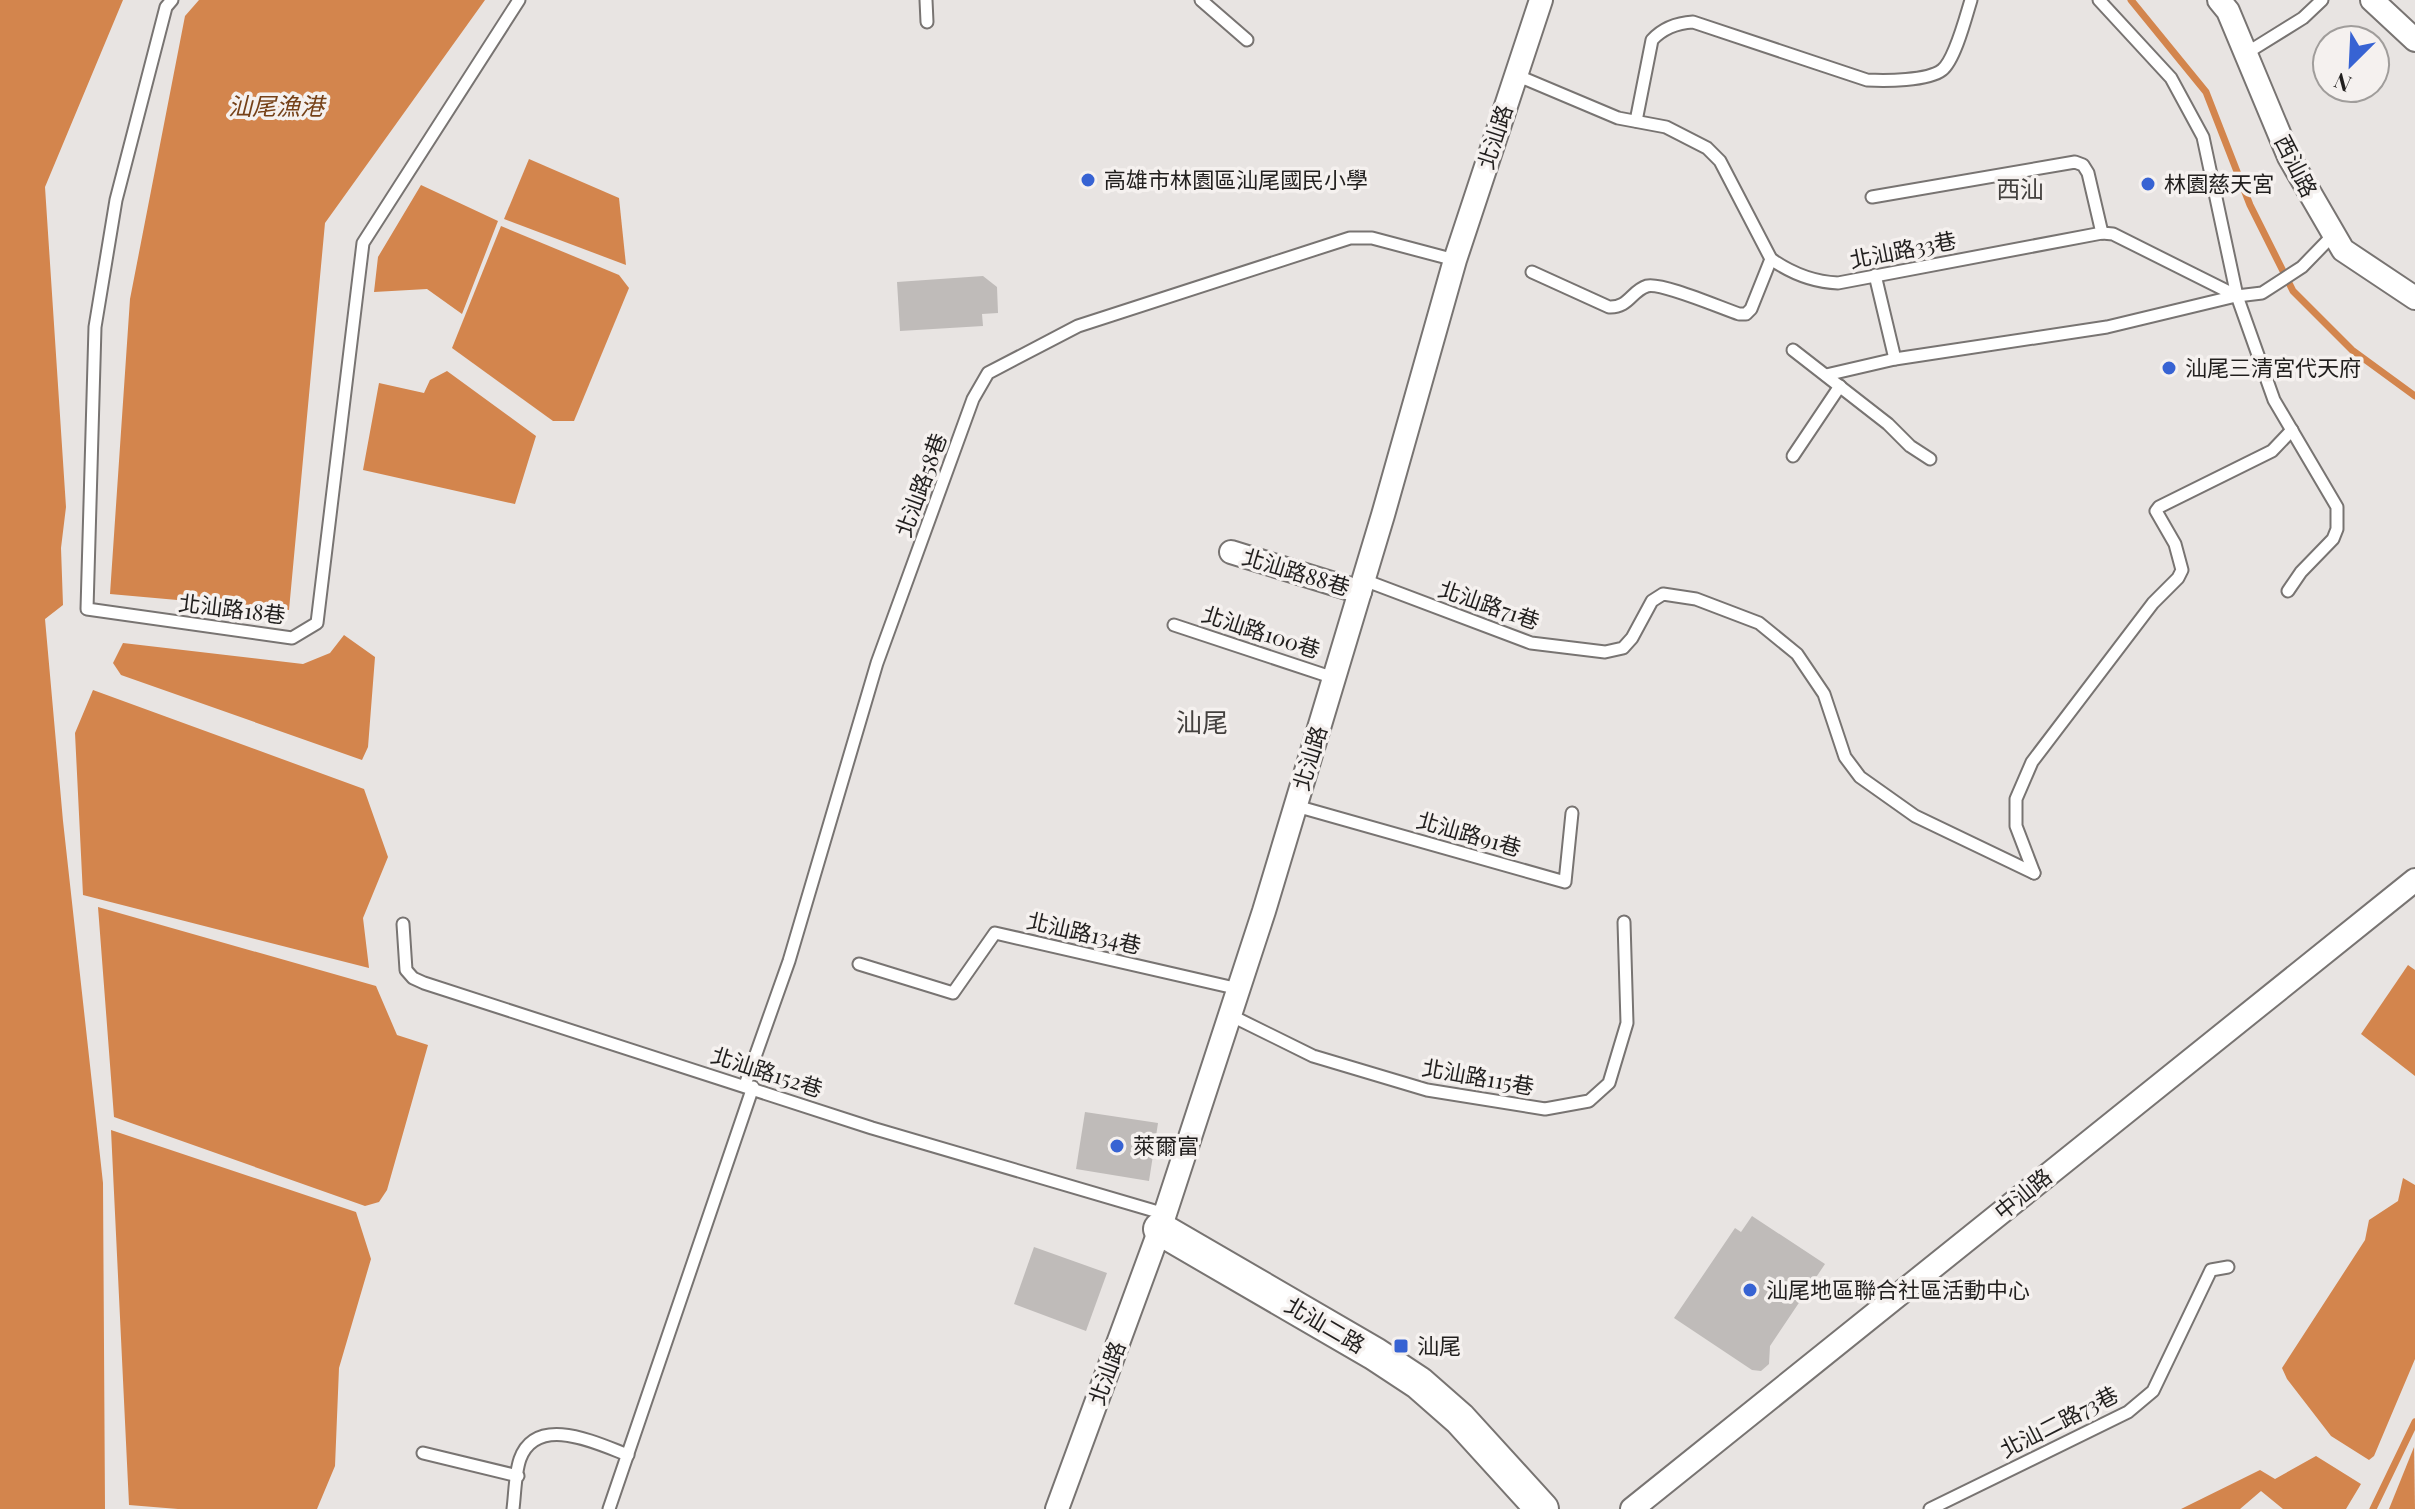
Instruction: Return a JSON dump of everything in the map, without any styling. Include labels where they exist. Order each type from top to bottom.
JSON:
[{"type":"street","name":"北汕路","points":[[1057,1509],[1162,1221],[1239,989],[1362,586],[1455,260],[1541,0]]},
{"type":"street","name":"西汕路","points":[[2219,0],[2228,11],[2289,157],[2343,250],[2415,298]]},
{"type":"street","points":[[2372,0],[2415,40]]},
{"type":"street","name":"北汕路88巷","points":[[1231,552],[1362,586]]},
{"type":"street","name":"中汕路","points":[[1632,1509],[2415,880]]},
{"type":"street","name":"北汕二路","points":[[1162,1221],[1419,1383],[1460,1419],[1542,1509]]},
{"type":"lane","name":"北汕路18巷","points":[[172,0],[166,7],[116,200],[95,327],[87,609],[292,638],[317,623],[363,243],[519,0]]},
{"type":"lane","points":[[926,0],[927,22]]},
{"type":"lane","points":[[1201,0],[1247,40]]},
{"type":"lane","points":[[1636,121],[1652,40],[1661,31],[1683,23],[1693,22],[1867,80],[1884,81],[1933,75],[1944,70],[1971,0]]},
{"type":"lane","points":[[2099,0],[2171,78],[2203,137],[2237,296],[2274,400],[2337,507],[2337,529],[2333,539],[2301,572],[2288,591]]},
{"type":"lane","points":[[2245,54],[2303,18],[2322,0]]},
{"type":"lane","points":[[1516,75],[1618,118],[1666,127],[1707,148],[1720,161],[1771,259],[1751,309],[1746,314],[1657,285],[1642,288],[1623,306],[1609,307],[1532,272]]},
{"type":"lane","points":[[1872,197],[2075,162],[2083,165],[2088,173],[2102,233],[2113,234],[2237,296]]},
{"type":"lane","name":"北汕路33巷","points":[[1771,259],[1783,268],[1823,282],[1838,283],[2102,233]]},
{"type":"lane","points":[[1826,375],[1895,359],[2107,327],[2237,296],[2262,293],[2302,267],[2334,234]]},
{"type":"lane","name":"北汕路58巷","points":[[609,1509],[789,961],[877,663],[973,399],[988,373],[1078,326],[1350,238],[1372,238],[1455,260]]},
{"type":"lane","points":[[1875,275],[1895,359]]},
{"type":"lane","points":[[1793,350],[1930,459]]},
{"type":"lane","points":[[1793,456],[1840,386]]},
{"type":"lane","name":"北汕路71巷","points":[[1362,586],[1531,643],[1605,652],[1623,648],[1632,638],[1652,601],[1663,594],[1696,599],[1759,623],[1797,654],[1824,694],[1845,757],[1860,777],[1915,816],[2034,873],[2016,826],[2016,799],[2032,762],[2153,603],[2182,570],[2175,544],[2156,511],[2272,451],[2292,430]]},
{"type":"lane","name":"北汕路100巷","points":[[1174,625],[1334,678]]},
{"type":"lane","name":"北汕路91巷","points":[[1296,806],[1565,882],[1572,813]]},
{"type":"lane","name":"北汕路115巷","points":[[1230,1015],[1313,1056],[1427,1090],[1545,1109],[1589,1101],[1609,1083],[1627,1023],[1624,922]]},
{"type":"lane","name":"北汕路152巷","points":[[403,924],[406,970],[413,978],[1162,1221]]},
{"type":"lane","name":"北汕路134巷","points":[[859,964],[953,993],[995,933],[1239,989]]},
{"type":"lane","name":"北汕二路73巷","points":[[1930,1509],[2128,1412],[2153,1391],[2211,1270],[2228,1267]]},
{"type":"lane","points":[[513,1509],[521,1458],[530,1443],[544,1436],[569,1434],[628,1455]]},
{"type":"lane","points":[[423,1453],[518,1476]]},
{"type":"water","points":[[0,0],[123,0],[45,187],[66,507],[61,548],[63,605],[45,619],[63,821],[103,1183],[105,1509],[0,1509]]},
{"type":"water","name":"汕尾漁港","points":[[199,0],[485,0],[325,223],[289,610],[110,594],[130,299],[185,16]]},
{"type":"water","points":[[529,159],[619,198],[626,265],[504,219]]},
{"type":"water","points":[[421,185],[498,221],[462,314],[427,289],[374,292],[378,257]]},
{"type":"water","points":[[501,226],[619,275],[629,288],[574,421],[553,421],[452,348]]},
{"type":"water","points":[[447,371],[536,436],[515,504],[363,470],[379,383],[424,393],[430,380]]},
{"type":"water","points":[[344,635],[375,657],[368,747],[362,760],[121,675],[113,663],[123,643],[303,664],[330,653]]},
{"type":"water","points":[[93,690],[364,789],[388,857],[363,918],[369,968],[83,895],[75,733]]},
{"type":"water","points":[[98,907],[376,986],[397,1035],[428,1045],[387,1190],[379,1202],[365,1206],[114,1117]]},
{"type":"water","points":[[2408,965],[2415,970],[2415,1076],[2361,1034]]},
{"type":"water","points":[[111,1130],[356,1212],[371,1259],[339,1368],[335,1466],[317,1509],[178,1509],[129,1505]]},
{"type":"water","points":[[2403,1178],[2415,1185],[2415,1359],[2374,1456],[2369,1460],[2331,1436],[2282,1368],[2365,1240],[2369,1220],[2398,1201]]},
{"type":"water","points":[[2414,1447],[2415,1509],[2389,1509]]},
{"type":"water","points":[[2316,1456],[2361,1484],[2346,1509],[2283,1509],[2261,1491],[2240,1509],[2181,1509],[2260,1470],[2275,1479]]},
{"type":"building","points":[[983,276],[997,287],[998,313],[982,314],[983,326],[900,331],[897,282]]},
{"type":"building","name":"萊爾富","points":[[1085,1112],[1158,1123],[1149,1181],[1076,1169]]},
{"type":"building","name":"汕尾地區聯合社區活動中心","points":[[1752,1216],[1825,1264],[1770,1346],[1769,1364],[1761,1371],[1752,1370],[1674,1318],[1735,1228],[1741,1232]]},
{"type":"building","points":[[1034,1247],[1107,1273],[1086,1331],[1014,1304]]},
{"type":"waterway","points":[[2131,0],[2206,92],[2250,205],[2293,291],[2352,350],[2415,396]]},
{"type":"waterway","points":[[2373,1509],[2415,1422]]},
{"type":"place","name":"高雄市林園區汕尾國民小學","points":[[1088,180]]},
{"type":"place","name":"林園慈天宮","points":[[2148,184]]},
{"type":"place","name":"汕尾三清宮代天府","points":[[2169,368]]},
{"type":"place","name":"萊爾富","points":[[1117,1146]]},
{"type":"place","name":"汕尾地區聯合社區活動中心","points":[[1750,1290]]},
{"type":"place","name":"汕尾","points":[[1401,1346]]},
{"type":"district","name":"西汕","points":[[2020,190]]},
{"type":"district","name":"汕尾","points":[[1202,723]]}]
